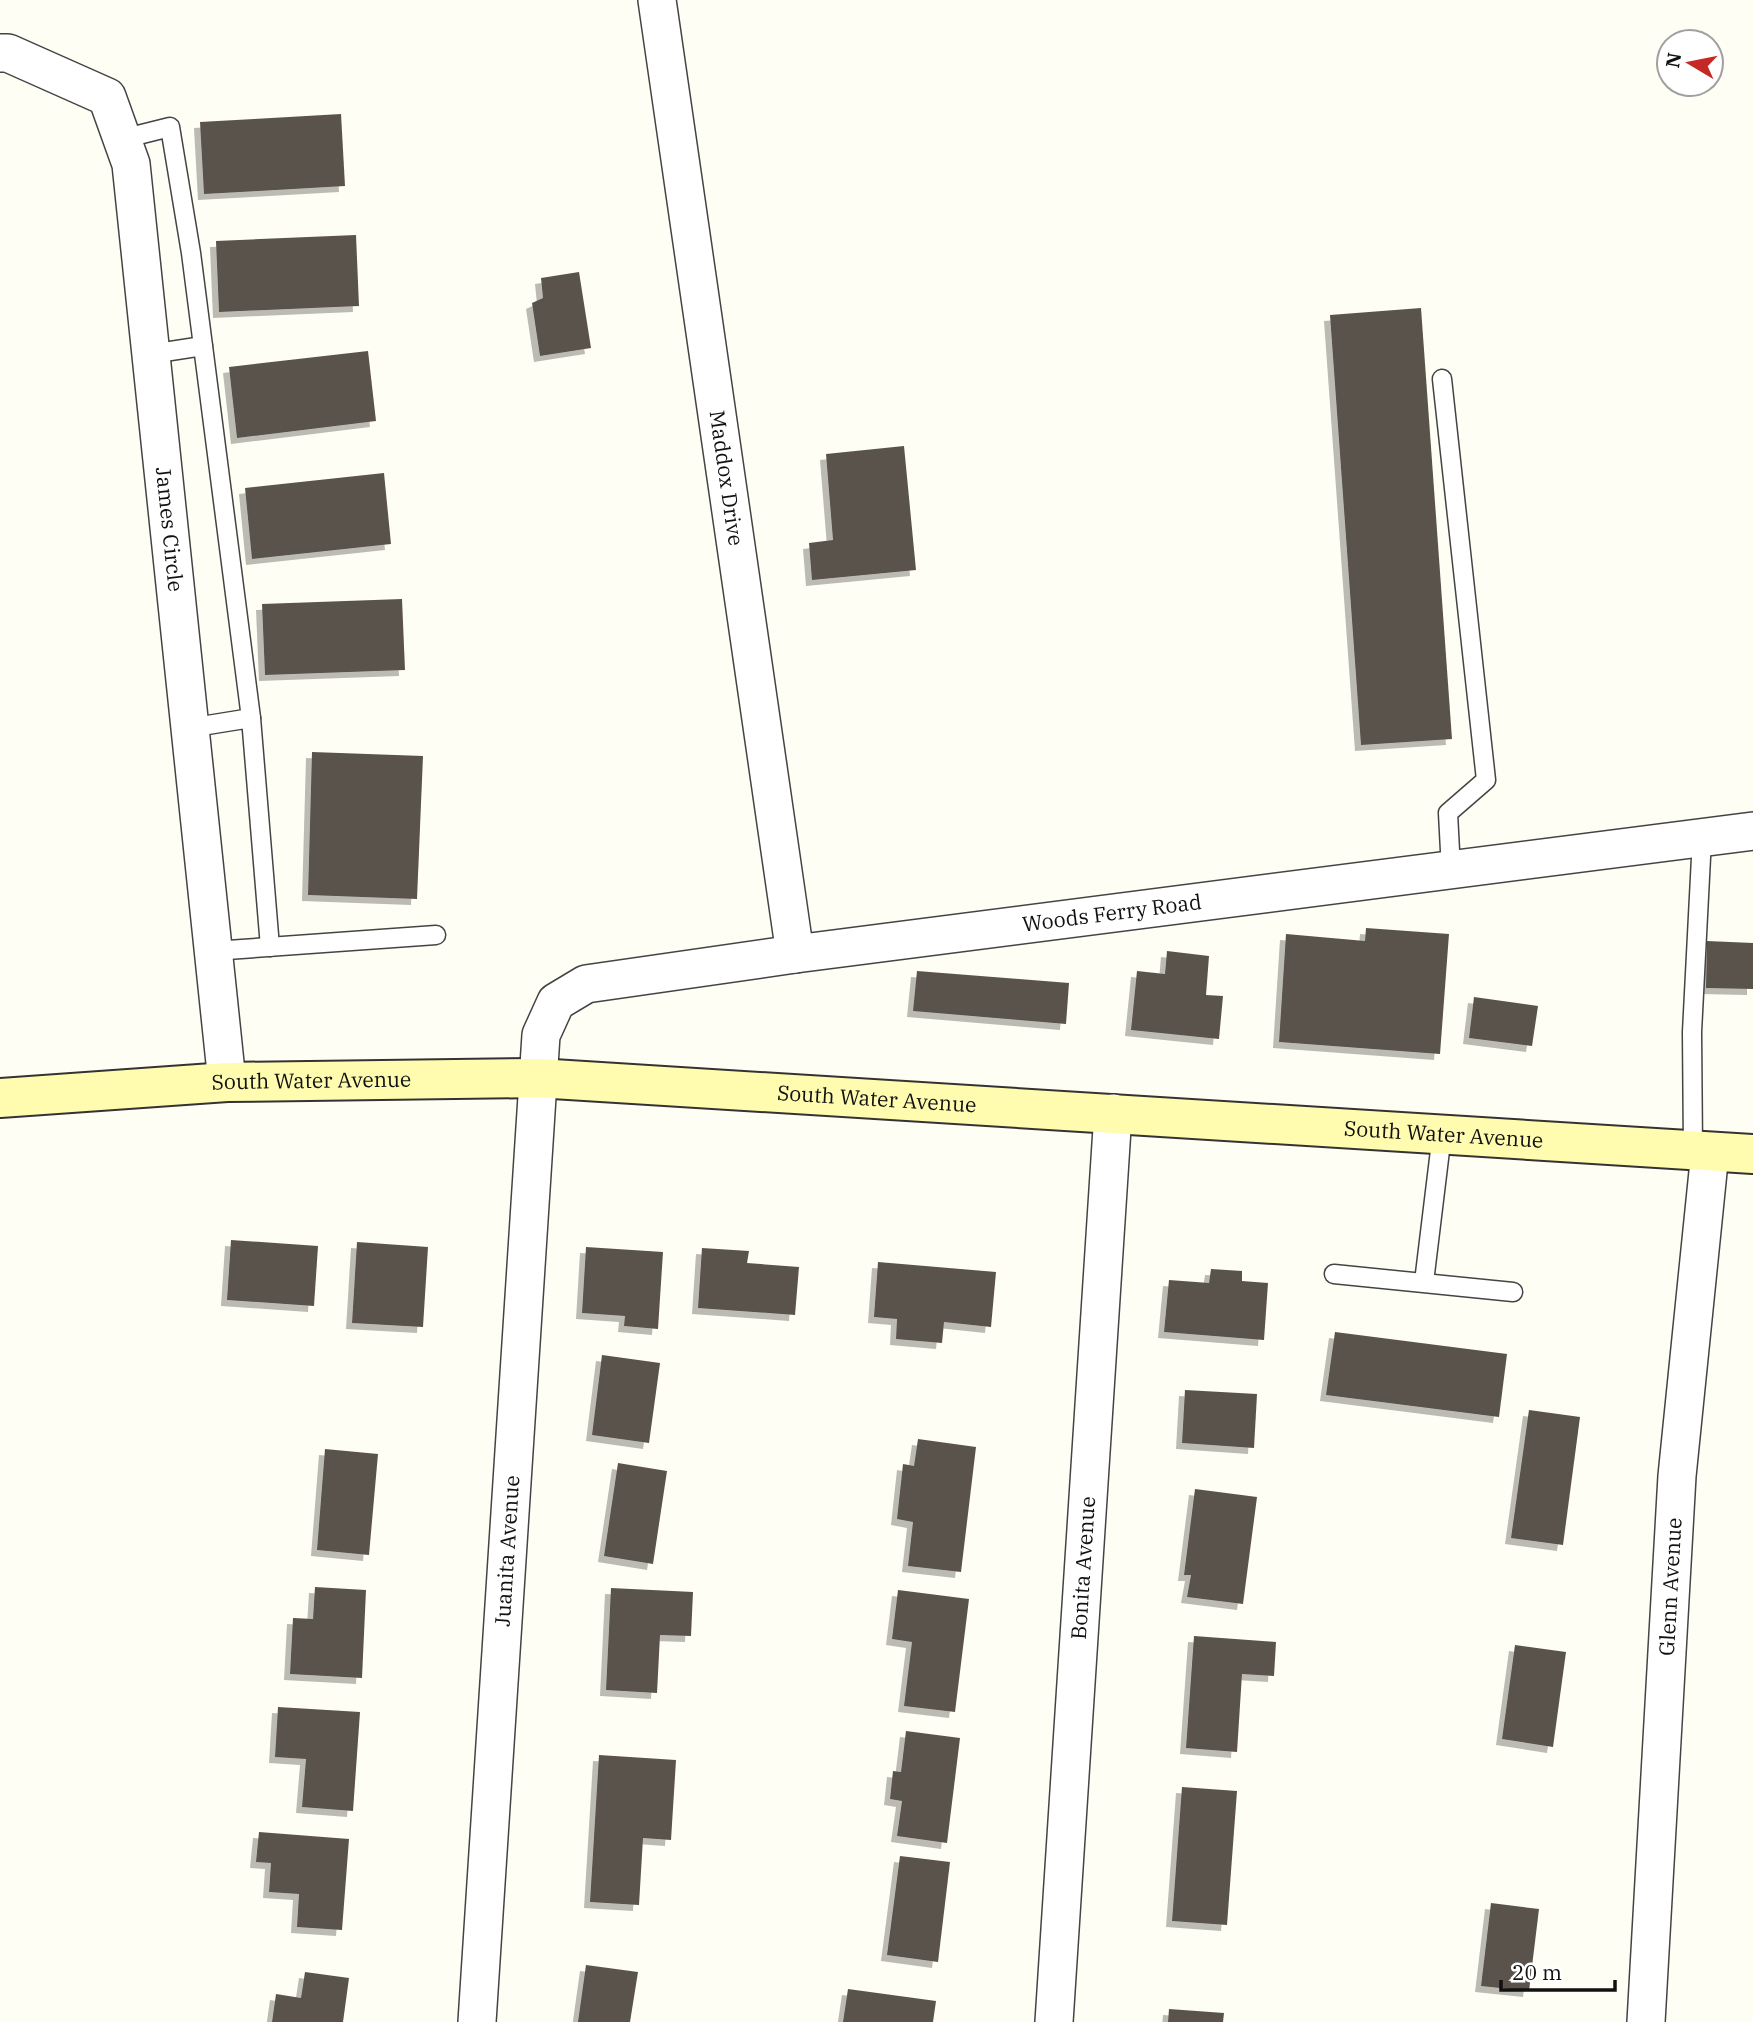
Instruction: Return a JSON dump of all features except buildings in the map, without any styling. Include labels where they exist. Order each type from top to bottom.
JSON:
[{"type":"main road","name":"South Water Avenue","points":[[0,1098],[227,1082],[537,1078],[1753,1154]]},
{"type":"street","name":"Maddox Drive","points":[[657,0],[795,954]]},
{"type":"street","name":"James Circle","points":[[0,53],[8,53],[107,97],[131,164],[227,1082]]},
{"type":"street","name":"Woods Ferry Road","points":[[537,1078],[541,1035],[555,1002],[586,984],[795,954],[1753,831]]},
{"type":"street","name":"Juanita Avenue","points":[[477,2022],[537,1078]]},
{"type":"street","name":"Bonita Avenue","points":[[1054,2022],[1113,1113]]},
{"type":"street","name":"Glenn Avenue","points":[[1646,2022],[1677,1476],[1702,1151]]},
{"type":"lane","points":[[122,139],[170,127],[191,253],[251,718],[270,947]]},
{"type":"lane","points":[[150,354],[203,346]]},
{"type":"lane","points":[[1442,379],[1486,780],[1448,813],[1451,870]]},
{"type":"lane","points":[[189,728],[251,718]]},
{"type":"lane","points":[[1702,838],[1692,1032],[1702,1151]]},
{"type":"lane","points":[[213,951],[436,935]]},
{"type":"lane","points":[[1424,1282],[1442,1134]]},
{"type":"lane","points":[[1334,1274],[1513,1292]]}]
